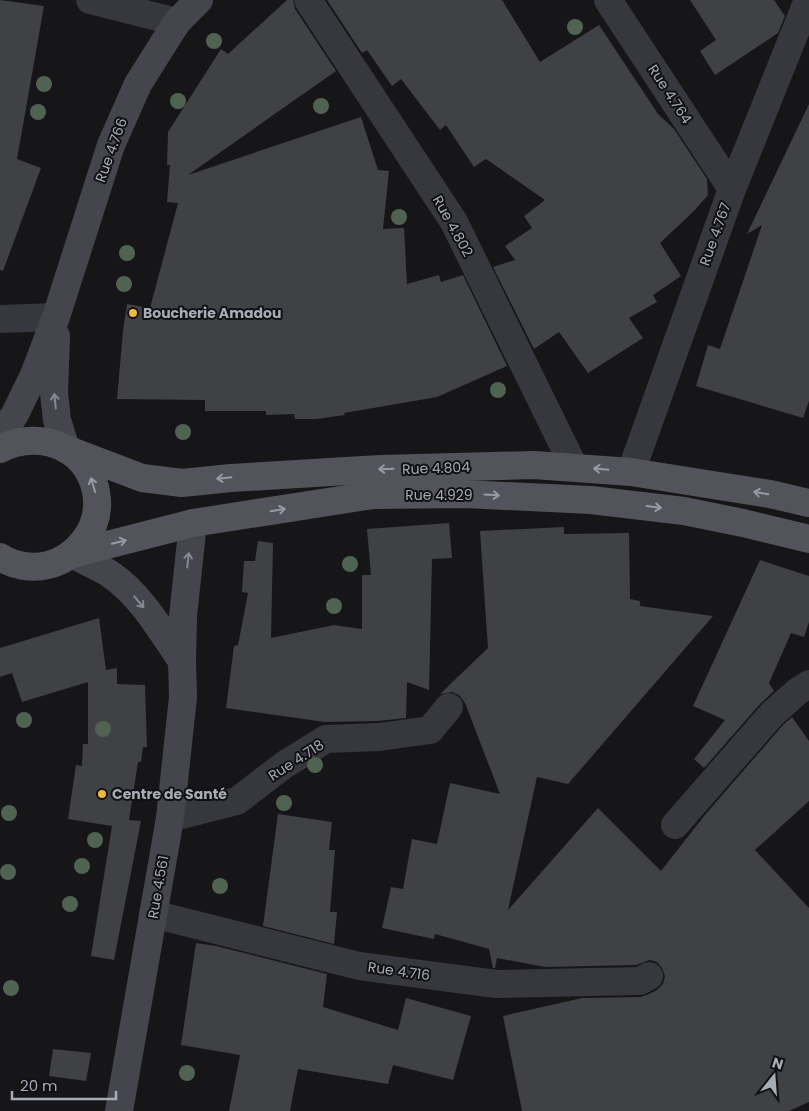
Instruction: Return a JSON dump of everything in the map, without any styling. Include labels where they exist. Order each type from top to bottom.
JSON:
[{"type":"main road","name":"Rue 4.766","points":[[0,437],[15,414],[30,383],[56,317],[111,145],[138,84],[178,22],[199,0]]},
{"type":"main road","name":"Rue 4.766","points":[[56,317],[54,393],[57,420],[66,449]]},
{"type":"main road","name":"Rue 4.804","points":[[0,449],[12,443],[30,440],[49,442],[142,478],[182,483],[231,478],[380,470],[534,465],[631,472],[770,494],[809,503]]},
{"type":"main road","points":[[8,566],[40,567],[56,563],[72,554],[86,540],[94,521],[97,500],[92,480],[82,462],[66,449]]},
{"type":"main road","name":"Rue 4.929","points":[[72,554],[193,523],[373,496],[464,494],[591,500],[684,511],[743,523],[809,540]]},
{"type":"main road","name":"Rue 4.561","points":[[120,1111],[170,818],[183,697],[184,608],[193,523]]},
{"type":"main road","points":[[72,554],[110,574],[136,596],[182,661]]},
{"type":"street","points":[[90,0],[178,22]]},
{"type":"street","name":"Rue 4.802","points":[[308,0],[454,222],[574,467]]},
{"type":"street","name":"Rue 4.764","points":[[608,0],[732,189]]},
{"type":"street","name":"Rue 4.767","points":[[631,472],[732,189],[808,0]]},
{"type":"street","points":[[0,319],[56,317]]},
{"type":"street","points":[[674,825],[772,714],[809,684]]},
{"type":"street","name":"Rue 4.718","points":[[170,818],[237,801],[284,765],[326,739],[379,737],[430,730],[449,707]]},
{"type":"street","name":"Rue 4.716","points":[[154,914],[359,966],[496,984],[640,981],[649,976]]},
{"type":"building","points":[[0,0],[44,6],[17,159],[41,168],[3,271],[0,270]]},
{"type":"building","points":[[287,0],[293,0],[295,9],[336,71],[188,175],[361,117],[378,170],[389,171],[383,229],[404,228],[407,284],[439,275],[441,282],[463,275],[507,366],[437,397],[317,419],[295,419],[294,414],[266,415],[266,411],[205,411],[205,400],[117,399],[127,304],[150,308],[178,203],[167,202],[170,165],[167,165],[168,132],[221,49],[228,54]]},
{"type":"building","points":[[327,0],[502,0],[540,62],[599,25],[658,114],[674,129],[707,179],[708,195],[660,243],[681,276],[653,295],[657,302],[629,318],[643,338],[588,373],[559,332],[534,349],[493,267],[515,260],[505,246],[532,228],[524,216],[545,200],[486,159],[474,167],[446,125],[440,130],[401,79],[392,86],[367,50],[362,53]]},
{"type":"building","points":[[690,0],[774,0],[785,16],[778,33],[715,75],[700,51],[716,40]]},
{"type":"building","points":[[809,104],[809,401],[803,418],[696,386],[708,345],[720,349],[762,225],[747,234]]},
{"type":"building","points":[[449,523],[452,558],[432,559],[429,690],[407,682],[406,718],[378,721],[325,722],[226,708],[234,646],[238,645],[248,593],[242,592],[244,561],[255,561],[258,541],[273,543],[271,638],[334,625],[362,629],[362,575],[371,575],[367,529]]},
{"type":"building","points":[[564,527],[564,534],[629,533],[630,599],[640,601],[640,606],[713,616],[568,784],[537,777],[508,910],[598,808],[661,871],[704,816],[792,717],[809,741],[809,801],[755,850],[809,908],[809,1102],[789,1111],[522,1111],[503,1016],[582,998],[640,997],[647,995],[657,990],[663,984],[665,976],[662,968],[657,962],[650,960],[636,965],[545,967],[497,958],[495,968],[493,968],[489,949],[435,934],[434,939],[382,928],[391,887],[403,889],[412,839],[437,844],[450,783],[500,794],[465,703],[459,695],[452,692],[440,694],[488,648],[480,531]]},
{"type":"building","points":[[760,560],[809,576],[809,622],[804,637],[791,633],[769,683],[774,691],[760,704],[704,768],[694,759],[725,720],[693,706]]},
{"type":"building","points":[[99,618],[106,670],[117,668],[117,684],[145,685],[147,747],[143,747],[141,762],[138,762],[129,820],[141,821],[114,960],[91,956],[112,826],[68,819],[76,765],[82,766],[83,744],[88,744],[88,682],[22,702],[12,673],[0,677],[0,648]]},
{"type":"building","points":[[278,814],[332,822],[329,850],[335,850],[330,912],[337,912],[334,944],[263,926]]},
{"type":"building","points":[[196,943],[216,946],[327,974],[323,1007],[398,1030],[406,998],[471,1016],[453,1080],[393,1065],[388,1084],[298,1069],[290,1111],[229,1111],[240,1055],[181,1045]]},
{"type":"building","points":[[53,1049],[91,1053],[86,1081],[49,1076]]},
{"type":"place","name":"Boucherie Amadou","points":[[133,313]]},
{"type":"place","name":"Centre de Santé","points":[[102,794]]}]
